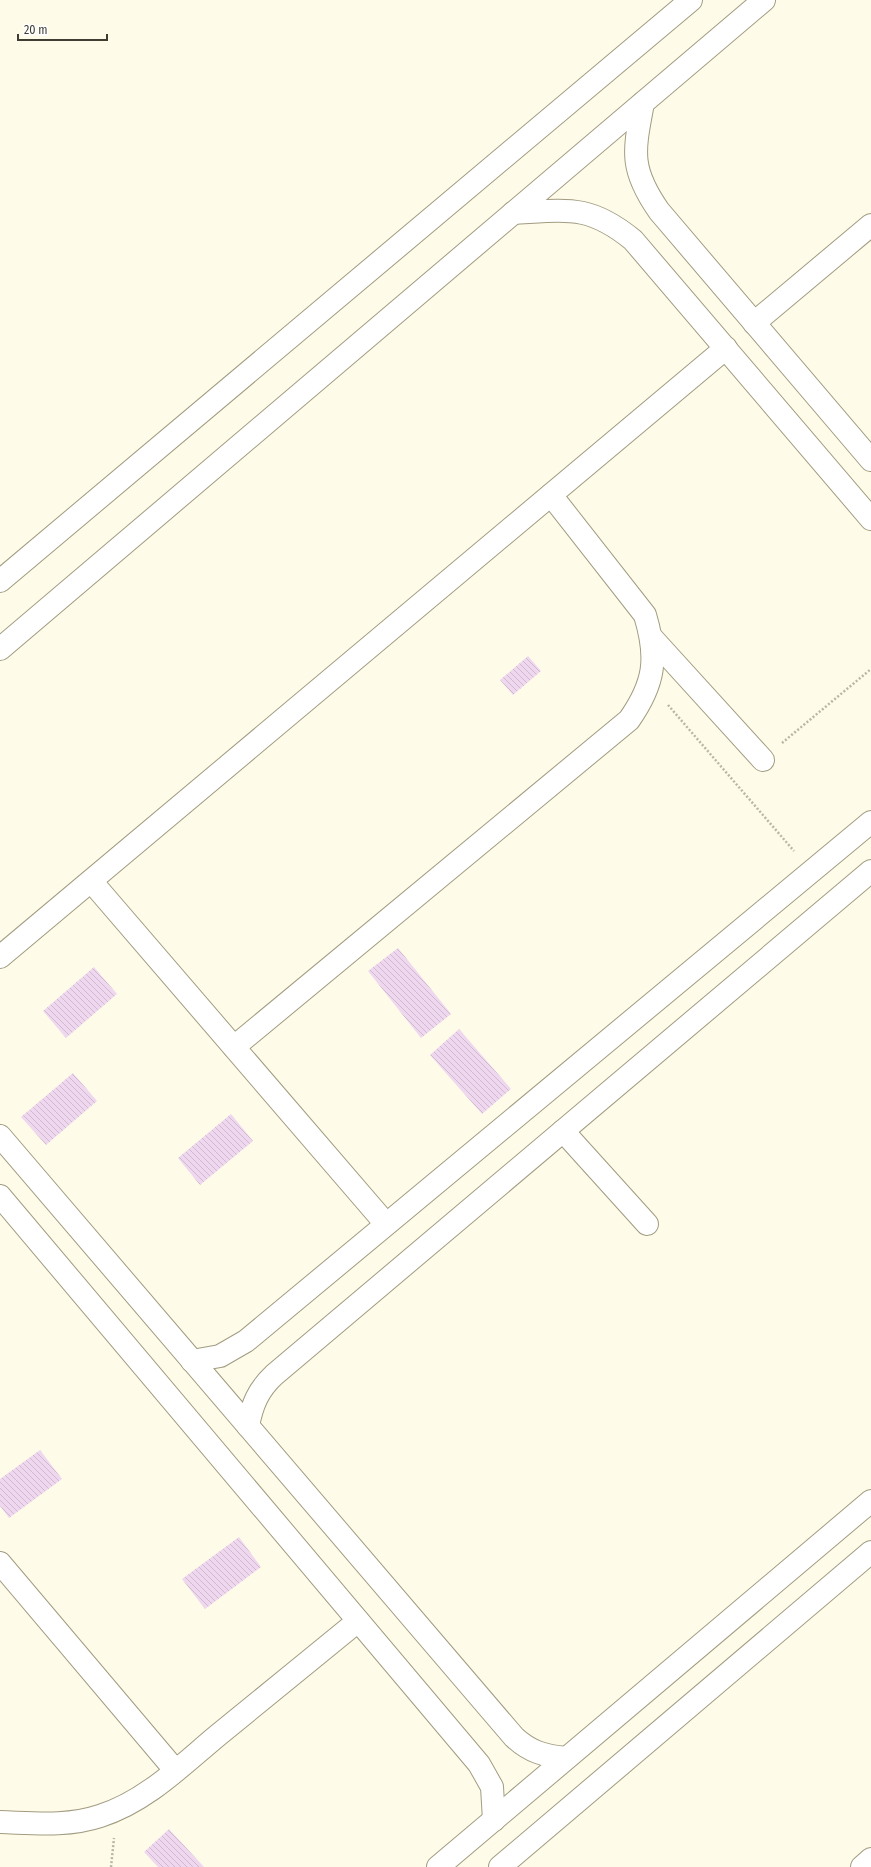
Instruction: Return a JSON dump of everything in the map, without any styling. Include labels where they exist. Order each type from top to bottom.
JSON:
[{"type":"street","points":[[0,581],[691,0]]},
{"type":"street","points":[[0,649],[764,0]]},
{"type":"street","points":[[643,103],[635,144],[637,168],[645,191],[659,211],[871,460]]},
{"type":"street","points":[[513,213],[569,210],[593,215],[615,225],[633,240],[871,519]]},
{"type":"street","points":[[754,323],[871,225]]},
{"type":"street","points":[[0,957],[726,348]]},
{"type":"street","points":[[234,1047],[629,720],[641,703],[649,683],[654,661],[652,638],[646,615],[551,495]]},
{"type":"street","points":[[652,638],[763,760]]},
{"type":"street","points":[[192,1361],[220,1356],[234,1350],[871,822]]},
{"type":"street","points":[[248,1426],[256,1396],[264,1384],[274,1375],[871,871]]},
{"type":"street","points":[[91,881],[386,1224]]},
{"type":"street","points":[[563,1131],[647,1224]]},
{"type":"street","points":[[0,1136],[514,1736],[524,1746],[536,1753],[566,1758]]},
{"type":"street","points":[[0,1196],[483,1769],[492,1787],[494,1820]]},
{"type":"street","points":[[438,1867],[871,1501]]},
{"type":"street","points":[[500,1867],[871,1552]]},
{"type":"street","points":[[0,1563],[175,1770]]},
{"type":"street","points":[[0,1822],[62,1824],[99,1816],[133,1801],[175,1770],[358,1620]]},
{"type":"street","points":[[862,1867],[871,1859]]},
{"type":"path","points":[[735,783],[871,669]]},
{"type":"path","points":[[649,683],[811,871]]},
{"type":"building","points":[[528,656],[541,671],[513,695],[500,680]]},
{"type":"building","points":[[398,948],[451,1014],[421,1038],[368,971]]},
{"type":"building","points":[[94,967],[117,994],[66,1038],[43,1011]]},
{"type":"building","points":[[459,1029],[511,1089],[482,1114],[430,1055]]},
{"type":"building","points":[[73,1073],[97,1101],[46,1145],[21,1117]]},
{"type":"building","points":[[231,1114],[253,1141],[200,1185],[178,1158]]},
{"type":"building","points":[[40,1450],[62,1479],[9,1518],[0,1506],[0,1479]]},
{"type":"building","points":[[239,1537],[261,1567],[205,1609],[182,1579]]},
{"type":"building","points":[[169,1829],[204,1867],[158,1867],[144,1852]]}]
